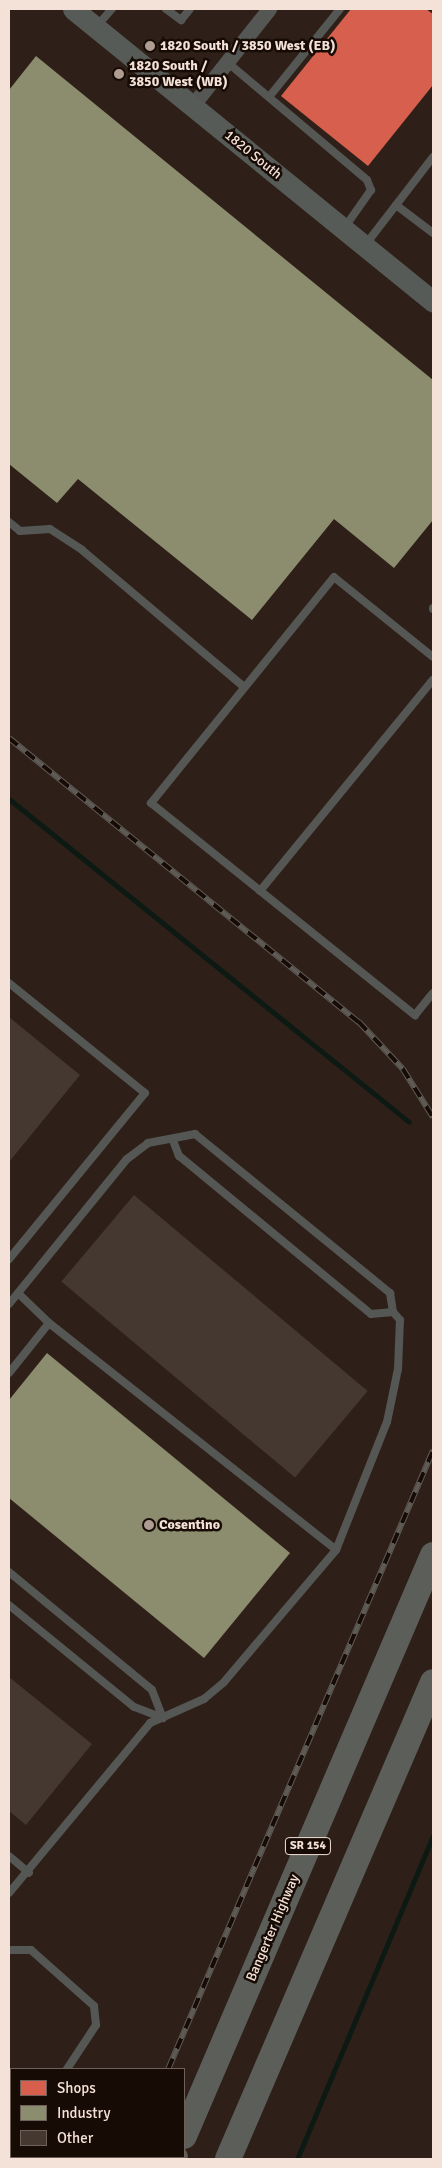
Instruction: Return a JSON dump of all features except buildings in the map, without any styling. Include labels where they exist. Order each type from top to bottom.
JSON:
[{"type":"highway","name":"Bangerter Highway","points":[[185,2134],[433,1555]]},
{"type":"highway","points":[[228,2159],[433,1682]]},
{"type":"street","name":"1820 South","points":[[73,9],[433,302]]},
{"type":"street","points":[[192,106],[269,9]]},
{"type":"lane","points":[[96,28],[112,9]]},
{"type":"lane","points":[[166,9],[180,20],[190,9]]},
{"type":"lane","points":[[269,97],[340,9]]},
{"type":"lane","points":[[227,62],[367,180],[371,190],[343,229]]},
{"type":"lane","points":[[365,246],[433,157]]},
{"type":"lane","points":[[396,205],[433,233]]},
{"type":"lane","points":[[9,522],[20,531],[50,530],[82,550],[244,687]]},
{"type":"lane","points":[[433,657],[334,576],[151,803],[415,1015],[433,993]]},
{"type":"lane","points":[[260,891],[433,680]]},
{"type":"lane","points":[[9,983],[145,1093],[9,1259]]},
{"type":"lane","points":[[9,1304],[127,1159],[148,1143],[173,1140],[195,1134],[390,1293],[393,1312],[400,1320],[398,1369],[387,1422],[336,1550],[224,1682],[204,1699],[150,1723],[29,1873],[9,1894]]},
{"type":"lane","points":[[173,1140],[179,1156],[371,1314],[393,1312]]},
{"type":"lane","points":[[18,1293],[49,1323],[336,1550]]},
{"type":"lane","points":[[9,1373],[49,1323]]},
{"type":"lane","points":[[9,1572],[152,1690],[163,1718]]},
{"type":"lane","points":[[9,1606],[134,1707],[163,1718]]},
{"type":"lane","points":[[9,1856],[29,1873]]},
{"type":"lane","points":[[9,1950],[31,1950],[94,2006],[96,2025],[68,2068]]},
{"type":"waterway","points":[[9,799],[409,1122]]},
{"type":"waterway","points":[[297,2159],[433,1836]]},
{"type":"railway","points":[[9,738],[359,1022],[403,1069],[433,1117]]},
{"type":"railway","points":[[168,2068],[433,1450]]},
{"type":"place","name":"1820 South / 3850 West (EB)","points":[[150,46]]},
{"type":"place","name":"1820 South / 3850 West (WB)","points":[[119,74]]},
{"type":"place","name":"Cosentino","points":[[149,1525]]}]
